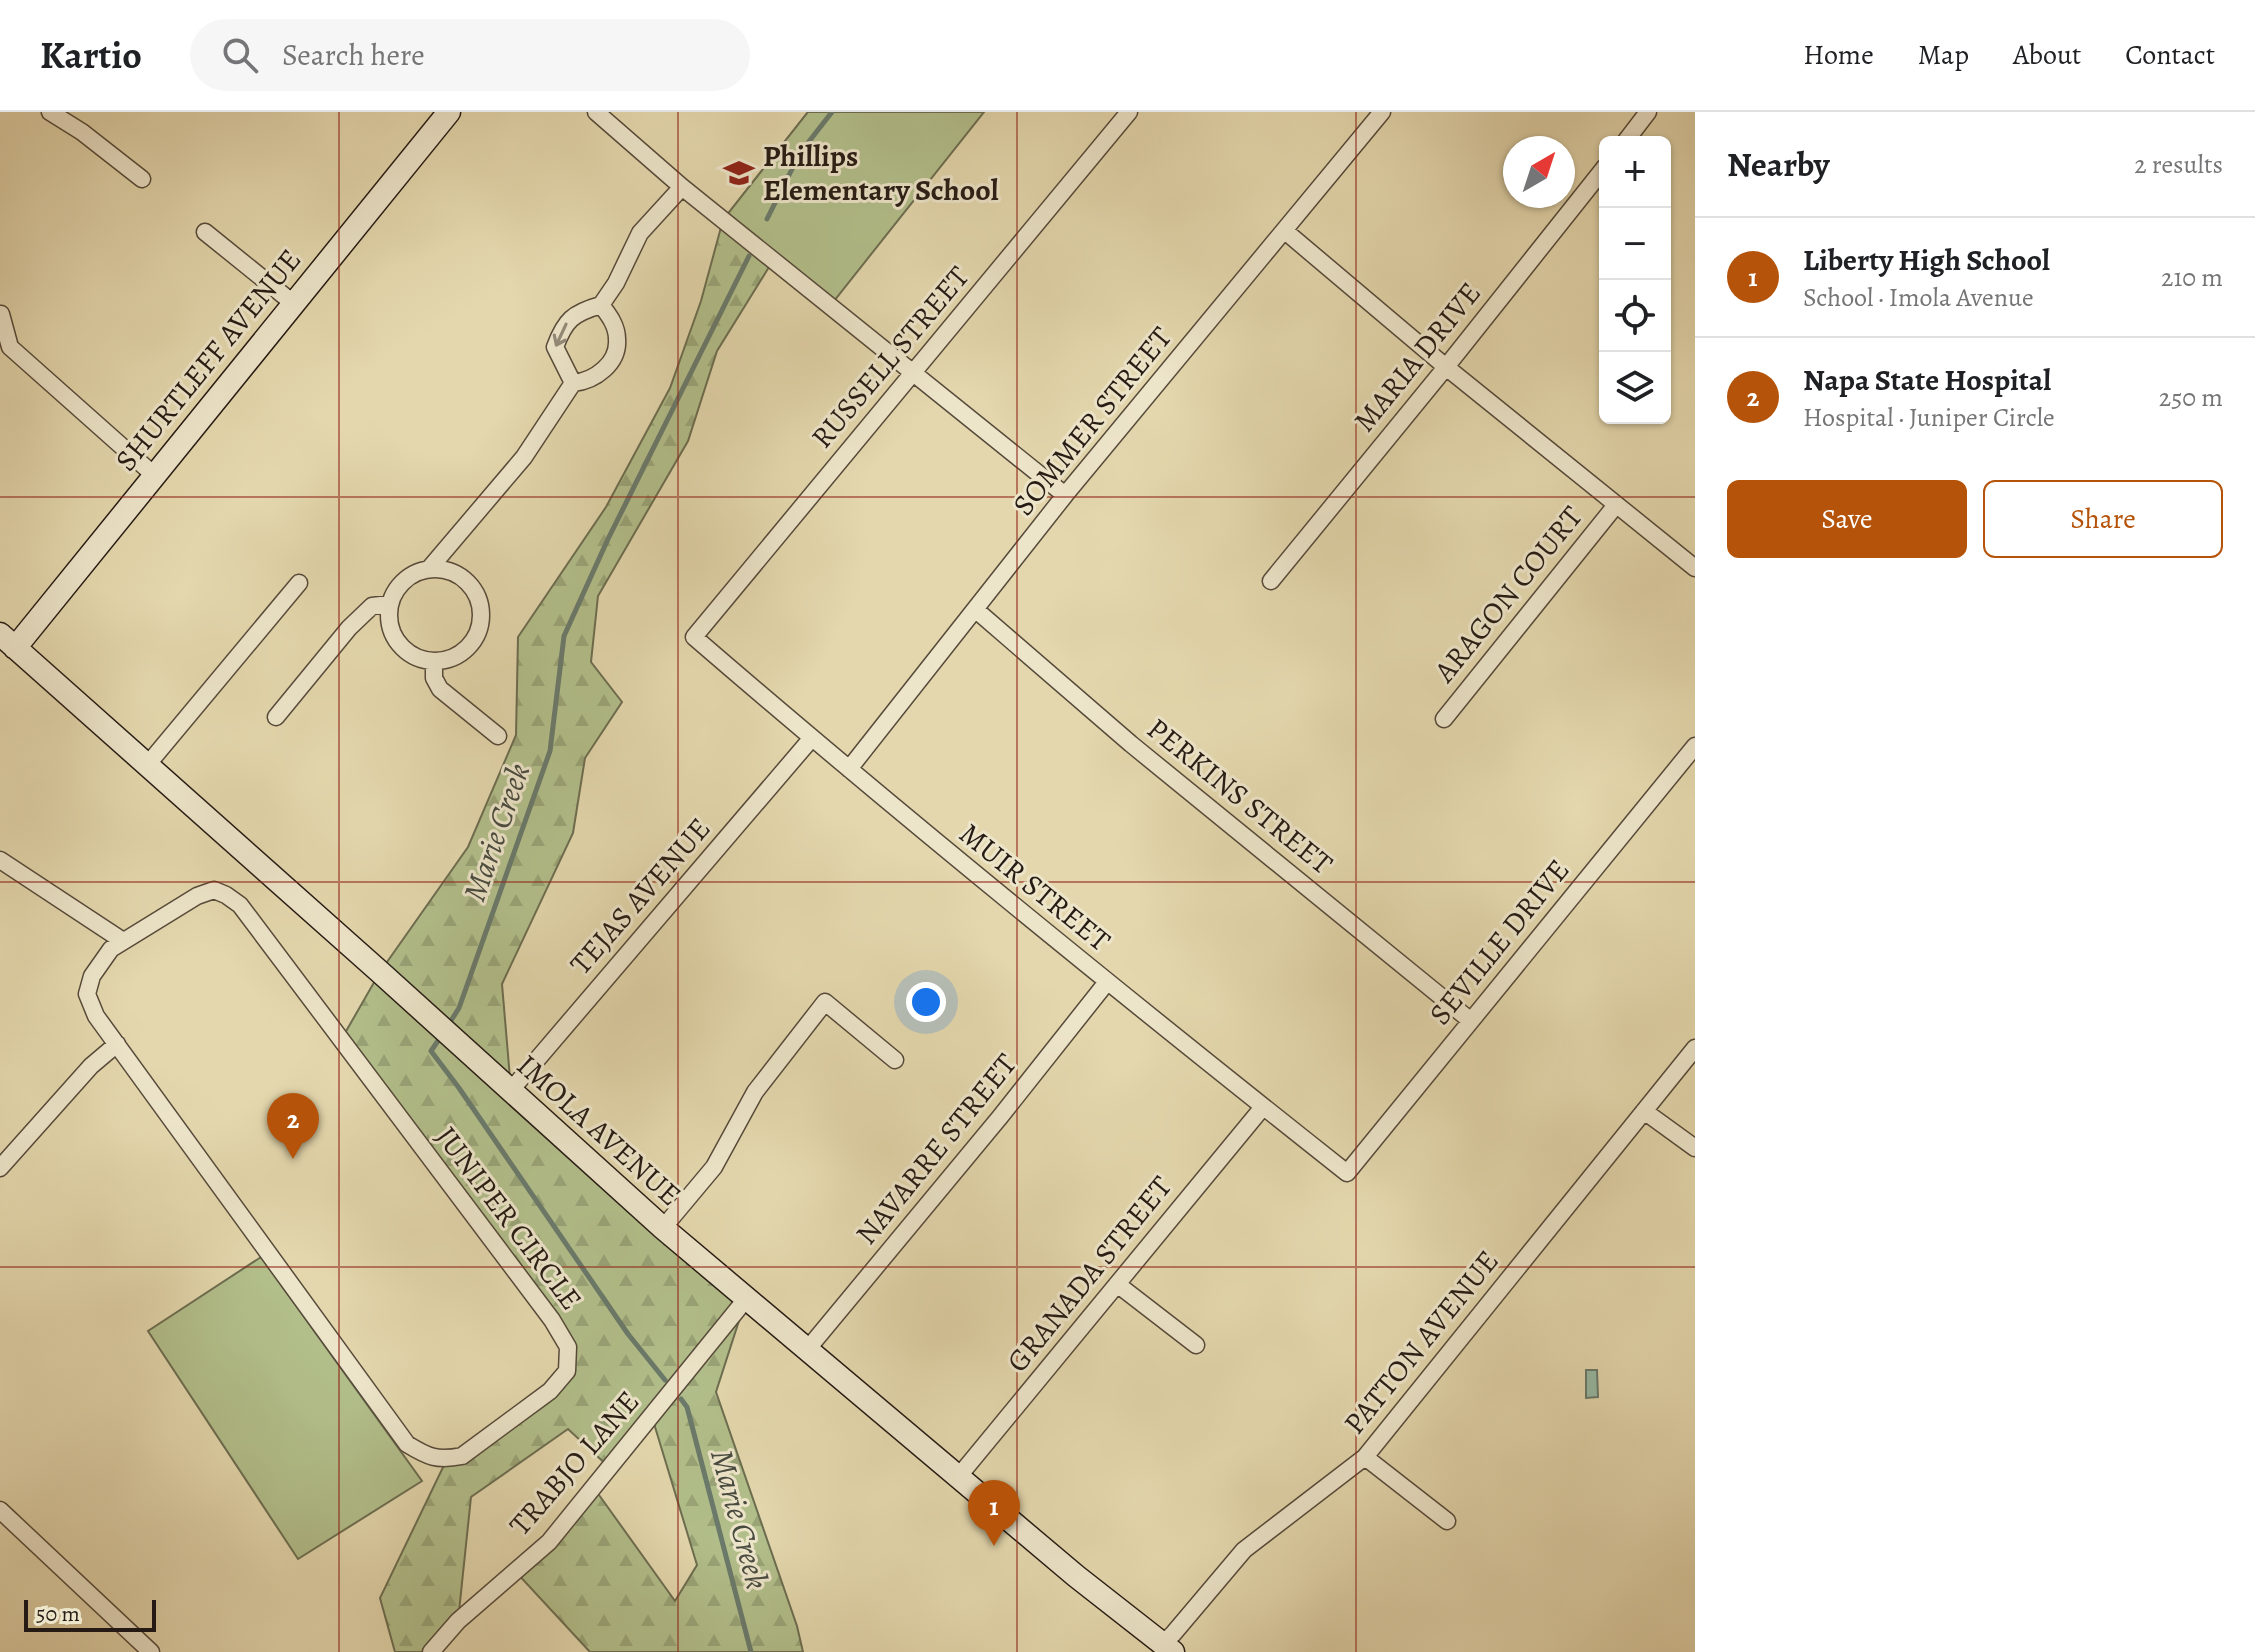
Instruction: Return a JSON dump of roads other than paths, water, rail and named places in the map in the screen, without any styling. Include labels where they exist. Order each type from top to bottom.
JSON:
[{"type":"street","points":[[50,112],[82,132],[142,179]]},
{"type":"street","name":"SHURTLEFF AVENUE","points":[[8,641],[154,475],[449,112]]},
{"type":"street","points":[[596,112],[682,187],[1065,495]]},
{"type":"street","name":"RUSSELL STREET","points":[[694,637],[1129,112]]},
{"type":"street","name":"SOMMER STREET","points":[[849,769],[1065,495],[1382,112]]},
{"type":"street","points":[[1630,136],[1648,112]]},
{"type":"street","name":"MARIA DRIVE","points":[[1271,581],[1599,175]]},
{"type":"street","points":[[573,383],[555,347],[563,326],[582,311],[601,305],[616,283],[640,233],[682,187]]},
{"type":"street","points":[[1285,231],[1446,367],[1695,568]]},
{"type":"street","points":[[205,232],[293,303]]},
{"type":"street","points":[[573,383],[585,382],[603,371],[616,356],[618,338],[612,320],[601,305]]},
{"type":"street","points":[[1,314],[10,347],[154,475]]},
{"type":"street","points":[[429,569],[524,457],[573,383]]},
{"type":"street","name":"ARAGON COURT","points":[[1444,719],[1616,505]]},
{"type":"street","points":[[429,569],[444,569],[459,575],[479,598],[482,613],[474,642],[463,653],[449,660],[434,662],[419,659],[405,651],[395,640],[390,625],[390,604],[394,593],[414,573],[429,569]]},
{"type":"street","points":[[148,764],[299,583]]},
{"type":"street","points":[[276,717],[349,628],[372,606],[390,604]]},
{"type":"street","name":"PERKINS STREET","points":[[976,610],[1143,754],[1471,1021]]},
{"type":"street","name":"MUIR STREET","points":[[694,637],[811,739],[1107,982],[1347,1173]]},
{"type":"street","name":"IMOLA AVENUE","points":[[8,641],[426,1012],[663,1228],[1076,1576],[1168,1648]]},
{"type":"street","points":[[434,662],[434,678],[440,689],[498,736]]},
{"type":"street","name":"TEJAS AVENUE","points":[[511,1090],[811,739]]},
{"type":"street","name":"SEVILLE DRIVE","points":[[1347,1173],[1695,746]]},
{"type":"street","points":[[0,860],[123,941]]},
{"type":"street","name":"JUNIPER CIRCLE","points":[[214,890],[240,905],[552,1320],[568,1347],[567,1371],[550,1391],[462,1456],[447,1459],[428,1457],[407,1444],[96,1016],[87,994],[92,976],[111,949],[123,941],[197,896],[214,890]]},
{"type":"street","name":"NAVARRE STREET","points":[[806,1351],[1000,1117],[1107,982]]},
{"type":"street","points":[[663,1228],[714,1167],[755,1092],[825,1002],[895,1060]]},
{"type":"street","points":[[0,1168],[91,1066],[117,1044]]},
{"type":"street","name":"PATTON AVENUE","points":[[1168,1648],[1173,1634],[1244,1550],[1365,1457],[1695,1048]]},
{"type":"street","name":"GRANADA STREET","points":[[959,1476],[1263,1107]]},
{"type":"street","points":[[1644,1111],[1695,1148]]},
{"type":"street","points":[[1117,1284],[1196,1345]]},
{"type":"street","name":"TRABJO LANE","points":[[431,1652],[458,1621],[549,1542],[746,1299]]},
{"type":"street","points":[[1365,1457],[1447,1521]]},
{"type":"street","points":[[0,1510],[151,1652]]},
{"type":"waterway","name":"Marie Creek","points":[[767,219],[800,153],[832,112]]},
{"type":"waterway","name":"Marie Creek","points":[[447,1027],[459,1008],[550,751],[564,636],[608,539],[749,256]]},
{"type":"waterway","name":"Marie Creek","points":[[442,1035],[431,1051],[628,1334],[665,1380]]},
{"type":"waterway","name":"Marie Creek","points":[[681,1399],[687,1407],[751,1652]]},
{"type":"place","name":"Phillips Elementary School","points":[[739,173]]},
{"type":"place","name":"Napa State Hospital","points":[[293,1159]]},
{"type":"place","name":"Liberty High School","points":[[994,1546]]}]
